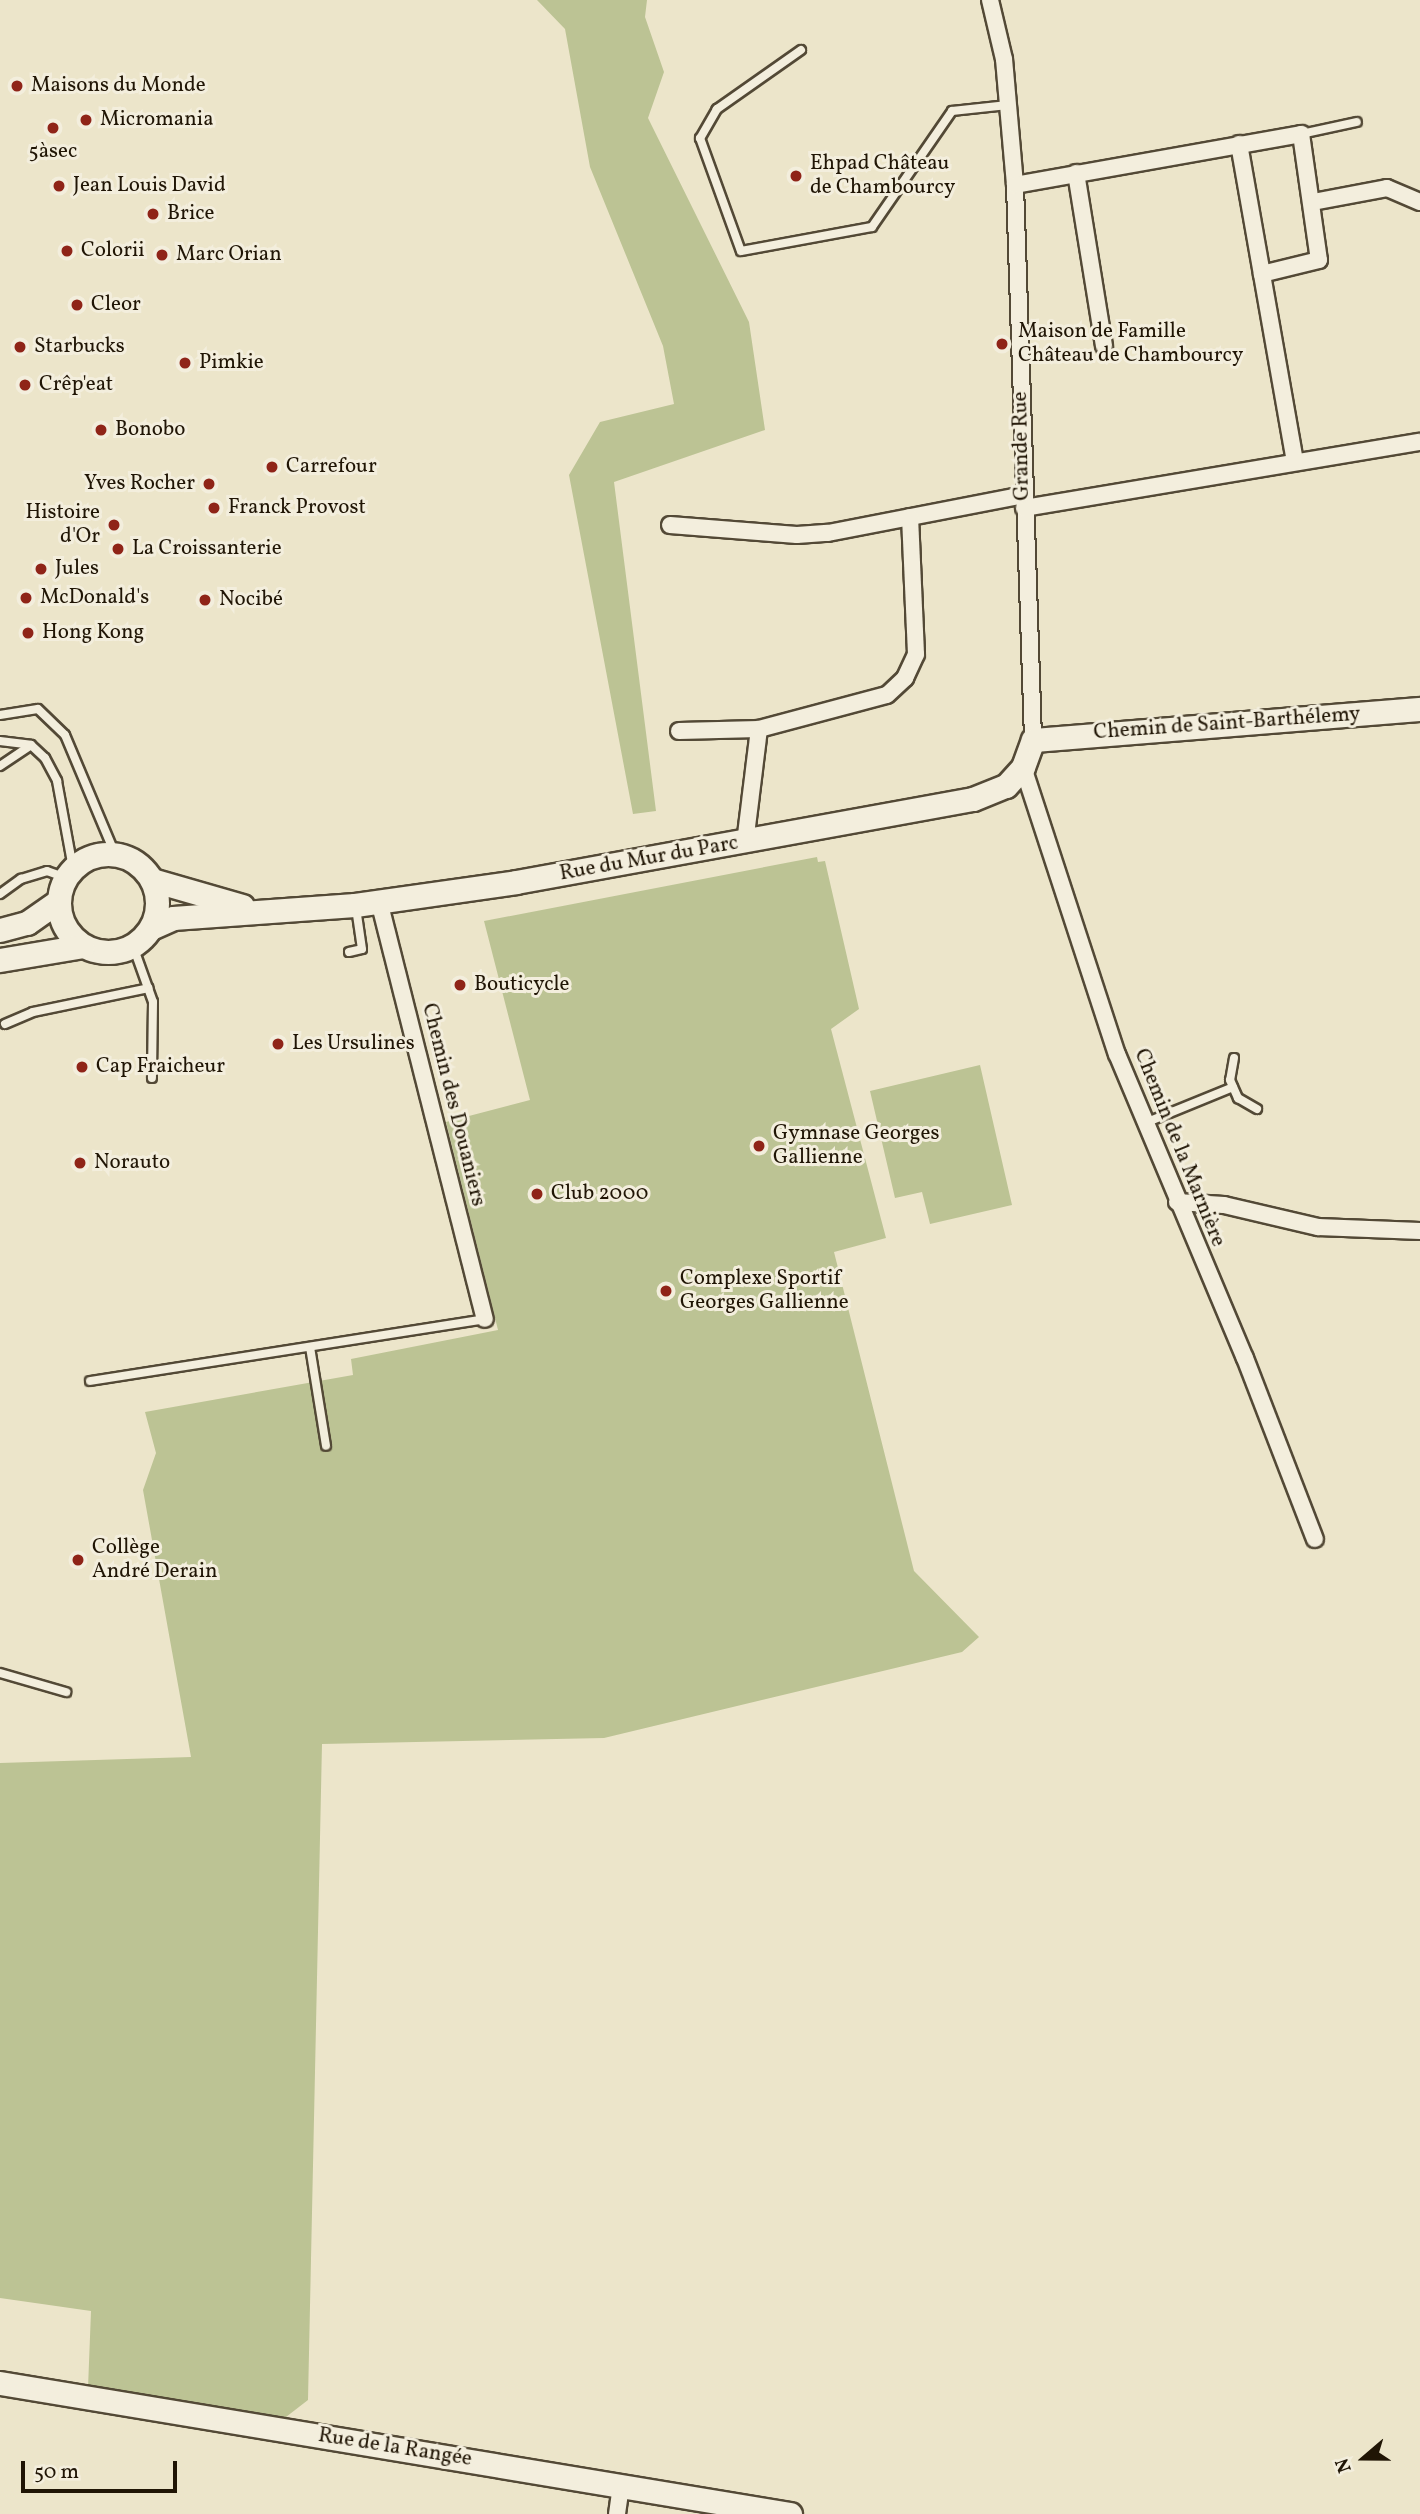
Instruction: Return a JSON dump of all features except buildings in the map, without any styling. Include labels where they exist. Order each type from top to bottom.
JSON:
[{"type":"street","name":"Grande Rue","points":[[990,0],[1008,105],[1015,185],[1023,502],[1033,740],[1023,767]]},
{"type":"street","points":[[1015,185],[1301,134],[1319,260],[1262,274]]},
{"type":"street","points":[[1239,144],[1295,460]]},
{"type":"street","points":[[1076,173],[1104,346]]},
{"type":"street","points":[[1312,202],[1387,188],[1420,202]]},
{"type":"street","points":[[670,525],[797,535],[1420,442]]},
{"type":"street","points":[[679,731],[759,729],[869,703],[887,695],[905,678],[916,654],[910,517]]},
{"type":"street","name":"Chemin de Saint-Barthélemy","points":[[1033,740],[1420,709]]},
{"type":"street","points":[[745,843],[759,729]]},
{"type":"street","name":"Rue du Mur du Parc","points":[[152,928],[173,918],[355,905],[745,843],[994,794],[1023,767]]},
{"type":"street","name":"Chemin de la Marnière","points":[[1023,767],[1067,897],[1081,955],[1145,1123],[1315,1539]]},
{"type":"street","points":[[0,930],[27,923],[59,901],[70,873],[100,855],[115,854],[143,867],[152,880],[157,912],[152,928],[133,946],[108,953],[83,946],[0,960]]},
{"type":"street","name":"Rue du Mur du Parc","points":[[152,880],[262,911]]},
{"type":"street","points":[[59,901],[65,926],[83,946]]},
{"type":"street","name":"Chemin des Douaniers","points":[[379,901],[485,1319]]},
{"type":"street","points":[[1177,1202],[1224,1205],[1318,1227],[1420,1231]]},
{"type":"street","name":"Rue de la Rangée","points":[[0,2383],[790,2514]]},
{"type":"street","points":[[617,2514],[621,2486]]},
{"type":"lane","points":[[800,50],[717,109],[700,138],[741,251],[872,227],[952,111],[1008,105]]},
{"type":"lane","points":[[1301,134],[1357,122]]},
{"type":"lane","points":[[0,715],[38,709],[65,735],[115,854]]},
{"type":"lane","points":[[0,741],[31,745],[45,758],[57,781],[70,873],[47,871],[21,879],[0,894]]},
{"type":"lane","points":[[0,766],[31,745]]},
{"type":"lane","points":[[349,952],[362,949],[355,905]]},
{"type":"lane","points":[[133,946],[153,1002],[152,1078]]},
{"type":"lane","points":[[5,1024],[33,1012],[149,988]]},
{"type":"lane","points":[[1234,1058],[1233,1087],[1238,1098],[1257,1109]]},
{"type":"lane","points":[[1145,1123],[1233,1087]]},
{"type":"lane","points":[[90,1381],[485,1319]]},
{"type":"lane","points":[[310,1347],[326,1446]]},
{"type":"lane","points":[[0,1673],[66,1692]]},
{"type":"green space","points":[[537,0],[647,0],[645,17],[664,72],[648,118],[749,322],[765,430],[614,482],[656,811],[633,814],[569,475],[600,422],[674,404],[663,346],[590,167],[565,29]]},
{"type":"green space","name":"Complexe Sportif Georges Gallienne","points":[[817,857],[818,862],[825,861],[859,1009],[831,1029],[886,1238],[834,1252],[914,1571],[979,1637],[962,1652],[604,1738],[322,1744],[308,2400],[286,2417],[88,2388],[91,2311],[0,2298],[0,1763],[191,1757],[143,1490],[156,1453],[145,1412],[353,1375],[351,1359],[498,1330],[446,1122],[530,1100],[484,921]]},
{"type":"green space","points":[[980,1065],[1012,1205],[930,1224],[922,1192],[895,1198],[870,1091]]},
{"type":"place","name":"Maisons du Monde","points":[[17,86]]},
{"type":"place","name":"Micromania","points":[[86,120]]},
{"type":"place","name":"5àsec","points":[[53,128]]},
{"type":"place","name":"Ehpad Château de Chambourcy","points":[[796,176]]},
{"type":"place","name":"Jean Louis David","points":[[59,186]]},
{"type":"place","name":"Brice","points":[[153,214]]},
{"type":"place","name":"Colorii","points":[[67,251]]},
{"type":"place","name":"Marc Orian","points":[[162,255]]},
{"type":"place","name":"Cleor","points":[[77,305]]},
{"type":"place","name":"Maison de Famille Château de Chambourcy","points":[[1002,344]]},
{"type":"place","name":"Starbucks","points":[[20,347]]},
{"type":"place","name":"Pimkie","points":[[185,363]]},
{"type":"place","name":"Crêp'eat","points":[[25,385]]},
{"type":"place","name":"Bonobo","points":[[101,430]]},
{"type":"place","name":"Carrefour","points":[[272,467]]},
{"type":"place","name":"Yves Rocher","points":[[209,484]]},
{"type":"place","name":"Franck Provost","points":[[214,508]]},
{"type":"place","name":"Histoire d'Or","points":[[114,525]]},
{"type":"place","name":"La Croissanterie","points":[[118,549]]},
{"type":"place","name":"Jules","points":[[41,569]]},
{"type":"place","name":"McDonald's","points":[[26,598]]},
{"type":"place","name":"Nocibé","points":[[205,600]]},
{"type":"place","name":"Hong Kong","points":[[28,633]]},
{"type":"place","name":"Bouticycle","points":[[460,985]]},
{"type":"place","name":"Les Ursulines","points":[[278,1044]]},
{"type":"place","name":"Cap Fraicheur","points":[[82,1067]]},
{"type":"place","name":"Gymnase Georges Gallienne","points":[[759,1146]]},
{"type":"place","name":"Norauto","points":[[80,1163]]},
{"type":"place","name":"Club 2000","points":[[537,1194]]},
{"type":"place","name":"Complexe Sportif Georges Gallienne","points":[[666,1291]]},
{"type":"place","name":"Collège André Derain","points":[[78,1560]]}]
